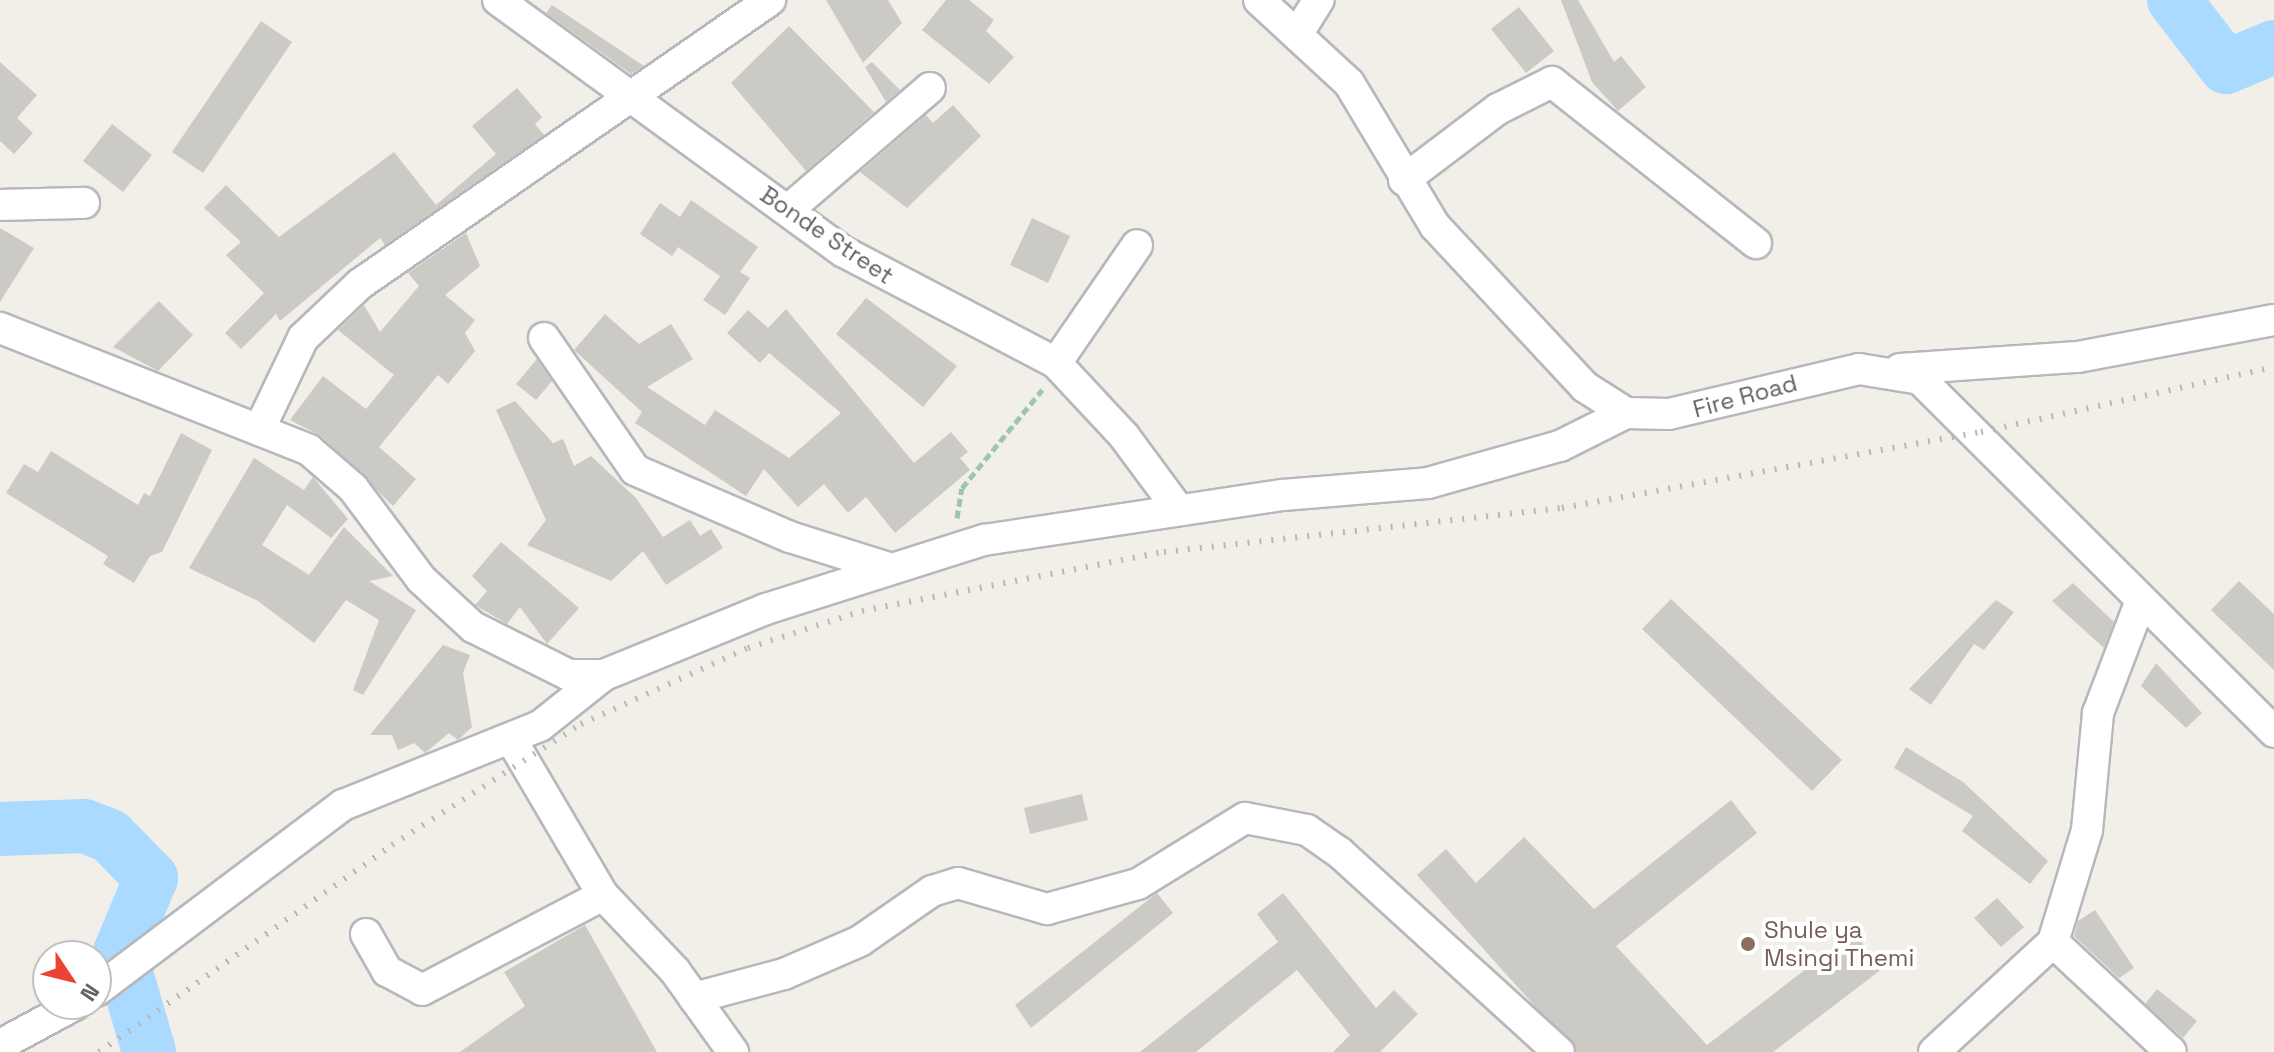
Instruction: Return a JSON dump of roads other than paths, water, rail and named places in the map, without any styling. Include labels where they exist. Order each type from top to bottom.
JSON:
[{"type":"street","name":"Bonde Street","points":[[498,0],[875,272],[1058,365],[1178,509]]},
{"type":"street","points":[[259,430],[282,371],[324,316],[626,95],[770,0]]},
{"type":"street","points":[[0,328],[309,450],[343,479],[421,579],[473,627],[535,663],[569,675],[604,675],[886,567],[984,540],[1178,509],[1428,483],[1560,446],[1626,413],[1555,358],[1435,226],[1404,180],[1349,83],[1259,0]]},
{"type":"street","points":[[1298,33],[1319,0]]},
{"type":"street","points":[[1404,180],[1498,109],[1552,82],[1756,243]]},
{"type":"street","points":[[788,210],[930,88]]},
{"type":"street","points":[[0,205],[84,203]]},
{"type":"street","points":[[1058,365],[1137,245]]},
{"type":"street","name":"Fire Road","points":[[1626,413],[1706,409],[1825,375],[2078,357],[2274,320]]},
{"type":"street","points":[[544,338],[635,470],[790,537],[886,567]]},
{"type":"street","points":[[1897,370],[1920,379],[1981,432],[2140,603],[2274,732]]},
{"type":"street","points":[[1934,1052],[2053,942],[2087,830],[2098,713],[2140,603]]},
{"type":"street","points":[[112,980],[166,945],[269,855],[343,805],[511,739],[571,705],[604,675]]},
{"type":"street","points":[[511,739],[603,895],[694,998],[733,1052]]},
{"type":"street","points":[[694,998],[809,963],[860,941],[932,891],[958,883],[1047,909],[1138,884],[1245,818],[1307,830],[1340,853],[1559,1052]]},
{"type":"street","points":[[366,934],[387,971],[422,990],[603,895]]},
{"type":"street","points":[[2053,942],[2171,1052]]},
{"type":"street","points":[[0,1045],[47,1020]]},
{"type":"waterway","points":[[2174,0],[2226,67],[2274,47]]},
{"type":"waterway","points":[[0,829],[84,826],[110,836],[151,878],[120,952],[149,1052]]},
{"type":"railway","points":[[99,1052],[392,845],[581,724],[748,648],[862,611],[1164,552],[1562,508],[1981,432],[2274,367]]},
{"type":"place","name":"Shule ya Msingi Themi","points":[[1748,944]]}]
